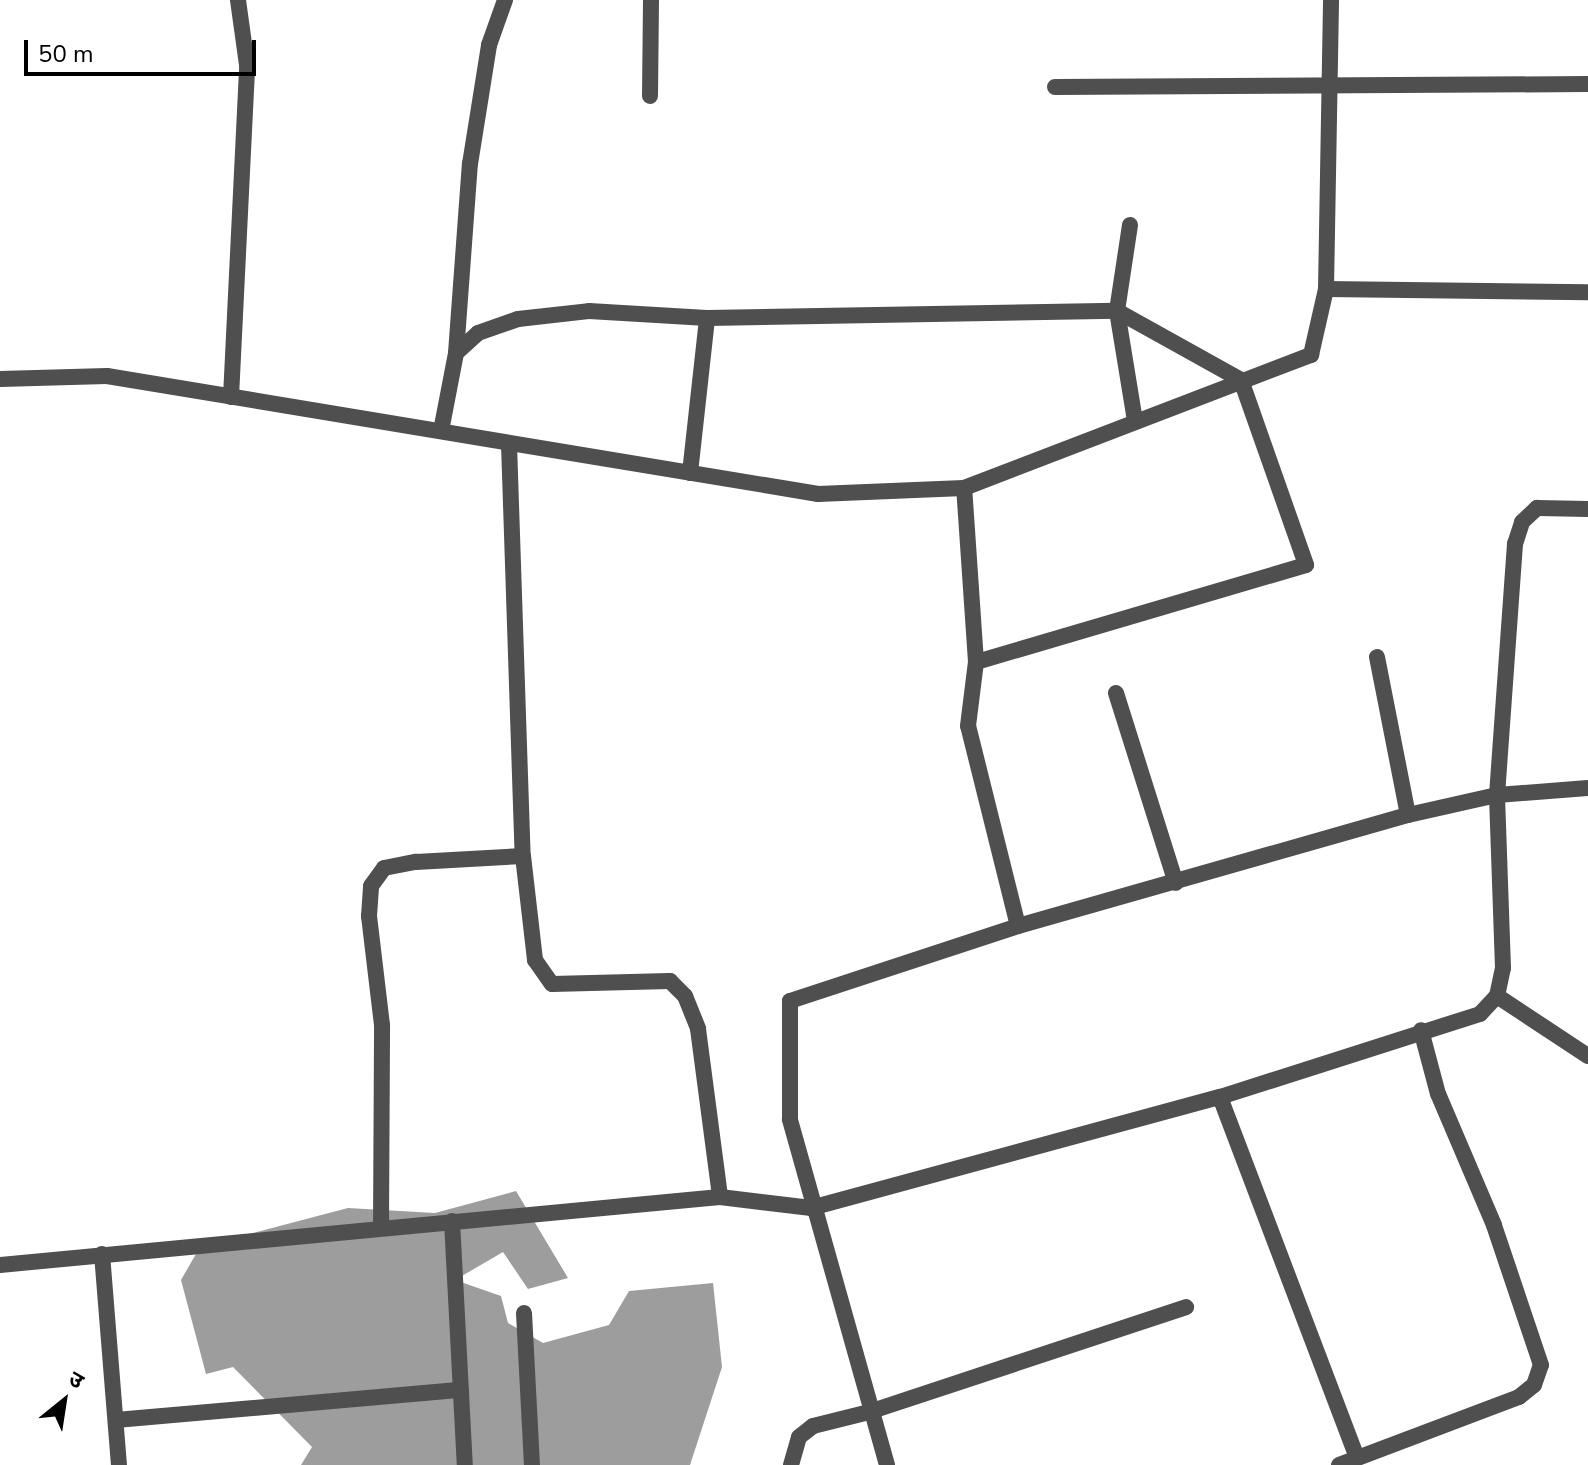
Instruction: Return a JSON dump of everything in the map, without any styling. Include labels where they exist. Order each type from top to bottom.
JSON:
[{"type":"street","points":[[231,397],[247,65],[238,0]]},
{"type":"street","points":[[441,431],[456,353],[470,164],[489,45],[505,0]]},
{"type":"street","points":[[650,96],[651,0]]},
{"type":"street","points":[[0,379],[107,376],[818,494],[964,488],[1311,355],[1326,289],[1331,0]]},
{"type":"street","points":[[1055,87],[1588,84]]},
{"type":"street","points":[[1130,225],[1117,311],[1135,421]]},
{"type":"street","points":[[1326,289],[1588,292]]},
{"type":"street","points":[[456,353],[478,333],[518,319],[589,311],[707,318],[1117,311],[1241,380],[1306,565],[976,662]]},
{"type":"street","points":[[690,473],[707,318]]},
{"type":"street","points":[[509,444],[523,856],[535,960],[552,984],[670,981],[685,996],[698,1029],[720,1197]]},
{"type":"street","points":[[964,488],[976,662],[968,726],[1018,926]]},
{"type":"street","points":[[0,1265],[720,1197],[811,1208],[1220,1097],[1421,1030],[1480,1014],[1497,996],[1503,968],[1497,795],[1515,544],[1522,522],[1537,508],[1588,509]]},
{"type":"street","points":[[1377,657],[1408,815]]},
{"type":"street","points":[[1116,693],[1176,883]]},
{"type":"street","points":[[887,1465],[811,1208],[790,1119],[790,1001],[1018,926],[1408,815],[1497,795],[1588,788]]},
{"type":"street","points":[[381,1228],[382,1025],[369,916],[371,886],[384,868],[416,862],[523,856]]},
{"type":"street","points":[[1497,996],[1588,1056]]},
{"type":"street","points":[[1339,1465],[1519,1397],[1534,1385],[1541,1365],[1494,1225],[1438,1094],[1421,1030]]},
{"type":"street","points":[[1220,1097],[1357,1458]]},
{"type":"street","points":[[452,1221],[465,1465]]},
{"type":"street","points":[[102,1254],[119,1465]]},
{"type":"street","points":[[791,1465],[799,1437],[813,1426],[869,1412],[1186,1307]]},
{"type":"street","points":[[524,1313],[532,1465]]},
{"type":"street","points":[[116,1420],[461,1390]]},
{"type":"shaded area","points":[[516,1191],[568,1278],[528,1289],[503,1252],[455,1280],[501,1296],[508,1323],[543,1343],[609,1325],[629,1291],[713,1283],[722,1367],[690,1465],[301,1465],[312,1447],[233,1367],[206,1374],[181,1280],[200,1247],[348,1208],[435,1213]]}]
